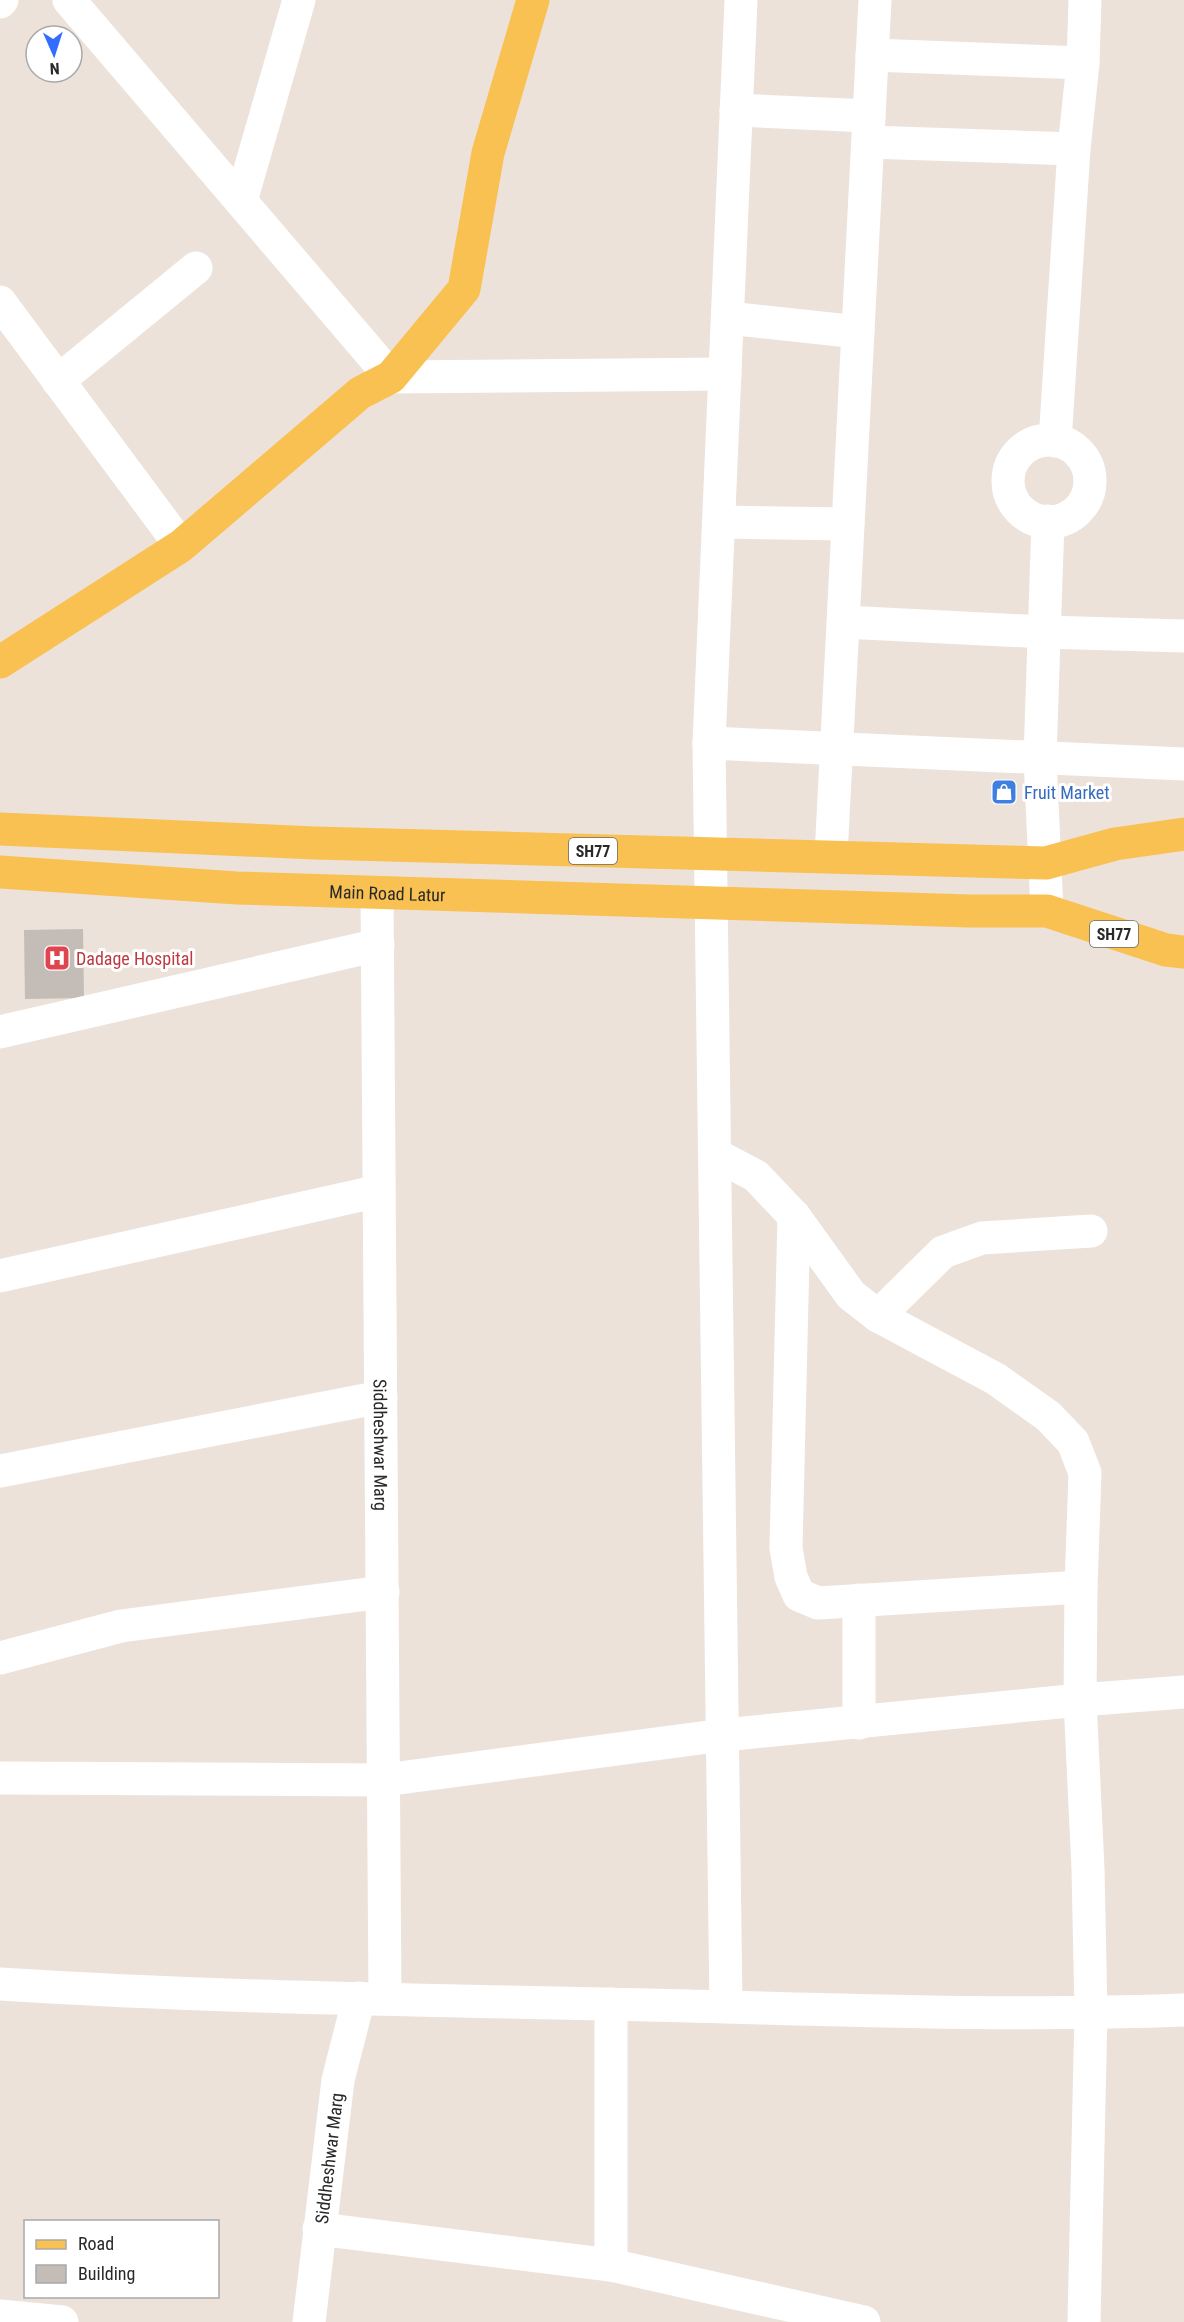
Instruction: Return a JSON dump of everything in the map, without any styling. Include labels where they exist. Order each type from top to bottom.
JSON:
[{"type":"main road","points":[[0,662],[181,546],[360,393],[391,377],[464,288],[488,153],[533,0]]},
{"type":"main road","name":"SH77","points":[[0,829],[315,843],[1046,863],[1115,844],[1184,834]]},
{"type":"main road","name":"Main Road Latur","points":[[0,872],[237,888],[776,906],[1047,911]]},
{"type":"main road","name":"SH77","points":[[1047,911],[1166,950],[1184,952]]},
{"type":"street","points":[[69,0],[391,377],[725,374]]},
{"type":"street","points":[[241,201],[298,0]]},
{"type":"street","points":[[726,2006],[709,743],[741,0]]},
{"type":"street","points":[[831,856],[875,0]]},
{"type":"street","points":[[1056,441],[1074,149],[1083,63],[1085,0]]},
{"type":"street","points":[[872,55],[1083,63]]},
{"type":"street","points":[[736,110],[868,129],[1074,149]]},
{"type":"street","points":[[58,381],[196,268]]},
{"type":"street","points":[[0,302],[181,546]]},
{"type":"street","points":[[728,318],[858,332]]},
{"type":"street","points":[[1041,441],[1056,441],[1069,445],[1080,454],[1088,466],[1090,480],[1088,494],[1081,507],[1070,516],[1048,521],[1029,517],[1018,508],[1011,496],[1008,482],[1010,467],[1017,456],[1028,446],[1041,441]]},
{"type":"street","points":[[1047,911],[1040,758],[1048,521]]},
{"type":"street","points":[[719,522],[848,524]]},
{"type":"street","points":[[844,622],[1044,633],[1184,636]]},
{"type":"street","points":[[709,743],[1184,764]]},
{"type":"street","name":"Siddheshwar Marg","points":[[309,2322],[338,2080],[372,1998],[384,1780],[377,892]]},
{"type":"street","points":[[0,1032],[378,945]]},
{"type":"street","points":[[716,1155],[756,1176],[794,1216],[851,1296],[878,1317],[996,1379],[1048,1416],[1073,1442],[1085,1473],[1080,1700],[1088,1869],[1091,2013],[1084,2322]]},
{"type":"street","points":[[0,1276],[380,1191]]},
{"type":"street","points":[[794,1216],[786,1548],[791,1577],[799,1596],[818,1603],[1081,1587]]},
{"type":"street","points":[[878,1317],[943,1252],[982,1238],[1090,1231]]},
{"type":"street","points":[[0,1471],[381,1397]]},
{"type":"street","points":[[0,1658],[121,1626],[382,1592]]},
{"type":"street","points":[[859,1600],[859,1723]]},
{"type":"street","points":[[0,1778],[384,1780],[723,1735],[1184,1692]]},
{"type":"street","points":[[0,1984],[109,1991],[611,2004],[1091,2013],[1184,2010]]},
{"type":"street","points":[[611,2004],[611,2265]]},
{"type":"street","points":[[319,2229],[611,2265],[809,2316],[864,2322]]},
{"type":"street","points":[[0,2316],[62,2322]]},
{"type":"building","points":[[83,929],[84,998],[25,999],[24,930]]},
{"type":"place","name":"Fruit Market","points":[[1004,792]]},
{"type":"place","name":"Dadage Hospital","points":[[57,958]]}]
